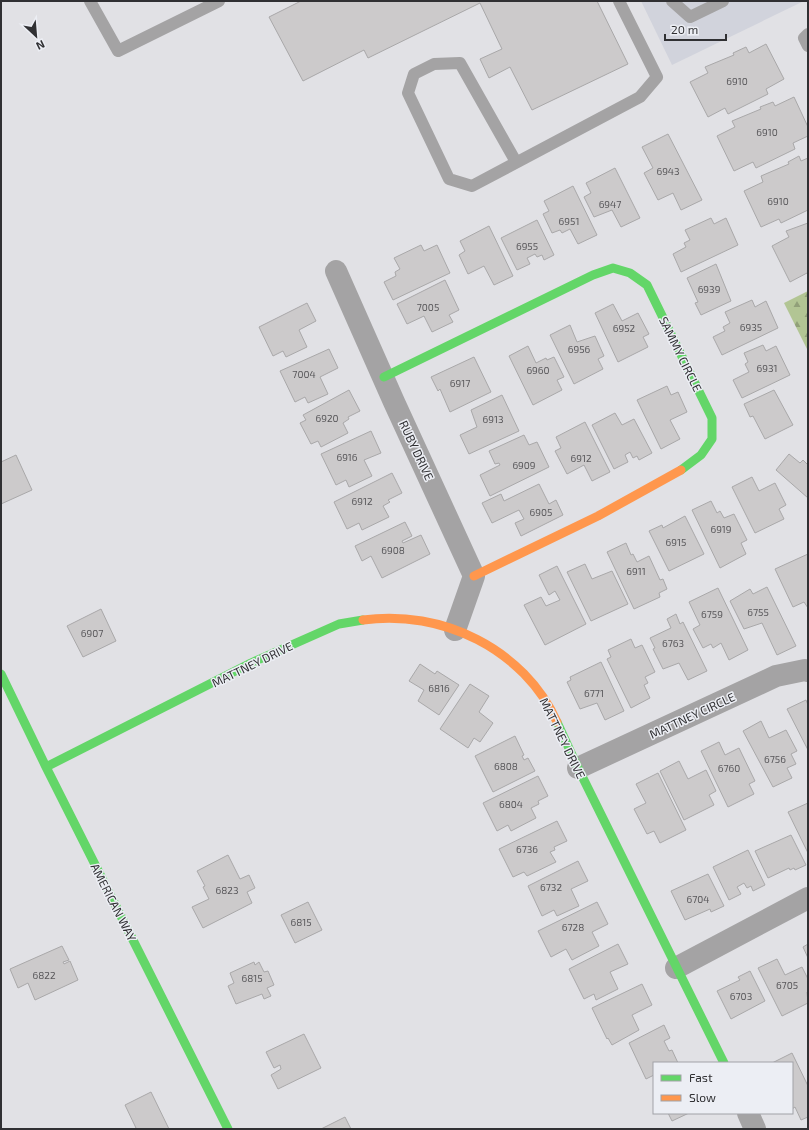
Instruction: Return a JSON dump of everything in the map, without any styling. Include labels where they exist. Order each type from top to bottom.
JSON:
[{"type":"street","name":"SAMMY CIRCLE","points":[[384,377],[586,278],[613,268],[630,273],[647,285],[712,418],[712,439],[701,455],[685,468],[598,516],[474,576]]},
{"type":"street","name":"RUBY DRIVE","points":[[336,271],[474,576]]},
{"type":"street","points":[[455,630],[474,576]]},
{"type":"street","name":"MATTNEY DRIVE","points":[[46,767],[251,663],[339,624],[380,618],[420,620],[455,630],[487,644],[513,662],[535,685],[553,713],[578,768],[723,1062]]},
{"type":"street","name":"MATTNEY CIRCLE","points":[[578,768],[776,676],[805,670],[808,671]]},
{"type":"street","name":"AMERICAN WAY","points":[[1,674],[46,767],[228,1129]]},
{"type":"street","points":[[676,968],[808,898]]},
{"type":"street","points":[[748,1114],[755,1129]]},
{"type":"lane","points":[[90,1],[118,52],[216,2]]},
{"type":"lane","points":[[516,162],[460,64],[434,64],[414,74],[408,93],[449,179],[472,186],[640,97],[657,76],[619,1]]},
{"type":"lane","points":[[672,1],[690,17],[723,1]]},
{"type":"lane","points":[[808,34],[804,38],[808,46]]},
{"type":"shaded area","points":[[641,1],[804,1],[672,65]]},
{"type":"green space","points":[[808,291],[808,351],[784,303]]},
{"type":"building","points":[[301,1],[597,1],[628,64],[532,110],[510,67],[489,78],[480,59],[502,49],[480,3],[368,58],[364,50],[303,81],[269,17]]},
{"type":"building","points":[[766,44],[784,79],[766,89],[768,94],[728,114],[725,108],[708,117],[690,82],[708,73],[705,67],[734,55],[733,53],[746,47],[749,53]]},
{"type":"building","points":[[794,97],[808,127],[808,136],[793,143],[795,149],[756,168],[753,162],[734,171],[717,136],[735,127],[732,121],[761,109],[760,107],[773,102],[775,106]]},
{"type":"building","points":[[668,134],[702,200],[681,210],[673,193],[658,200],[644,173],[653,168],[642,147]]},
{"type":"building","points":[[799,156],[801,161],[808,158],[808,210],[781,223],[779,219],[761,227],[744,191],[763,182],[761,176],[789,164],[788,162]]},
{"type":"building","points":[[615,168],[640,218],[621,227],[612,210],[594,217],[584,197],[591,193],[586,183]]},
{"type":"building","points":[[573,186],[597,235],[578,244],[570,229],[562,233],[560,230],[552,233],[543,214],[549,211],[544,201]]},
{"type":"building","points":[[711,218],[714,224],[726,218],[738,245],[681,272],[673,254],[686,247],[684,243],[690,240],[685,230]]},
{"type":"building","points":[[537,220],[554,255],[544,260],[542,255],[537,257],[535,254],[527,258],[530,264],[517,270],[501,238]]},
{"type":"building","points":[[808,223],[808,276],[807,273],[790,282],[772,246],[789,237],[786,231]]},
{"type":"building","points":[[489,226],[513,276],[494,285],[484,266],[468,274],[459,255],[465,251],[460,241]]},
{"type":"building","points":[[421,245],[424,251],[437,245],[450,273],[393,300],[384,282],[396,276],[395,272],[400,269],[394,258]]},
{"type":"building","points":[[716,264],[731,301],[701,315],[695,303],[698,302],[687,278]]},
{"type":"building","points":[[445,280],[459,310],[449,315],[453,322],[432,332],[424,316],[407,324],[397,304]]},
{"type":"building","points":[[752,300],[755,307],[766,301],[778,328],[722,355],[713,337],[725,331],[723,327],[730,323],[725,312]]},
{"type":"building","points":[[307,303],[316,321],[299,330],[307,347],[286,357],[283,351],[273,356],[259,327]]},
{"type":"building","points":[[613,304],[622,321],[638,313],[649,334],[643,337],[648,347],[618,362],[595,313]]},
{"type":"building","points":[[570,325],[577,342],[595,336],[604,356],[598,359],[603,369],[574,384],[550,335]]},
{"type":"building","points":[[763,345],[766,351],[776,346],[790,375],[742,398],[733,380],[749,372],[745,364],[748,362],[744,353]]},
{"type":"building","points":[[528,346],[536,363],[546,358],[547,360],[554,357],[564,377],[557,380],[562,390],[533,405],[509,356]]},
{"type":"building","points":[[329,349],[338,368],[320,377],[328,394],[308,403],[305,397],[295,402],[280,371]]},
{"type":"building","points":[[474,357],[491,392],[450,412],[440,389],[438,391],[431,377]]},
{"type":"building","points":[[667,386],[671,395],[678,392],[687,412],[670,420],[680,439],[661,449],[637,400]]},
{"type":"building","points":[[349,390],[360,411],[348,417],[349,419],[343,423],[348,433],[321,447],[318,441],[311,444],[300,423],[306,420],[303,415]]},
{"type":"building","points":[[774,390],[793,425],[765,439],[753,416],[750,417],[744,404]]},
{"type":"building","points":[[502,395],[519,431],[469,454],[460,435],[477,427],[471,410]]},
{"type":"building","points":[[615,413],[622,425],[634,419],[652,453],[639,460],[637,456],[633,458],[630,452],[625,455],[628,462],[614,469],[592,425]]},
{"type":"building","points":[[585,422],[610,472],[592,481],[584,465],[567,474],[555,451],[561,448],[556,437]]},
{"type":"building","points":[[371,431],[381,453],[364,460],[372,476],[349,487],[346,480],[336,485],[321,454]]},
{"type":"building","points":[[524,435],[529,445],[537,442],[549,467],[490,496],[480,475],[500,465],[499,463],[495,464],[489,451]]},
{"type":"building","points":[[789,454],[800,463],[803,460],[808,465],[808,498],[776,470]]},
{"type":"building","points":[[16,455],[32,490],[1,504],[1,462]]},
{"type":"building","points":[[392,473],[402,493],[388,500],[390,502],[383,506],[389,517],[362,530],[359,523],[347,529],[334,502]]},
{"type":"building","points":[[752,477],[759,491],[775,483],[786,505],[779,509],[784,519],[755,533],[732,487]]},
{"type":"building","points":[[539,484],[549,504],[556,500],[563,515],[521,536],[515,523],[524,519],[519,510],[492,523],[482,503],[501,494],[504,501]]},
{"type":"building","points":[[711,501],[717,513],[720,511],[724,518],[734,514],[747,540],[741,543],[746,554],[720,568],[692,510]]},
{"type":"building","points":[[685,516],[704,554],[669,571],[649,531],[662,525],[663,528]]},
{"type":"building","points":[[405,522],[412,536],[402,541],[403,543],[421,535],[430,554],[382,578],[371,556],[362,561],[355,546]]},
{"type":"building","points":[[626,543],[631,555],[633,554],[637,562],[649,556],[660,580],[663,579],[667,589],[659,593],[660,597],[634,609],[607,552]]},
{"type":"building","points":[[808,554],[808,608],[804,602],[793,607],[775,569]]},
{"type":"building","points":[[585,564],[592,579],[612,571],[628,604],[591,621],[567,572]]},
{"type":"building","points":[[557,566],[586,624],[545,645],[524,605],[541,597],[546,606],[560,600],[555,591],[549,595],[539,575]]},
{"type":"building","points":[[767,587],[796,646],[777,655],[762,623],[744,629],[730,601],[750,589],[753,594]]},
{"type":"building","points":[[718,588],[748,650],[729,660],[721,643],[713,648],[711,644],[703,648],[693,629],[700,625],[689,602]]},
{"type":"building","points":[[101,609],[116,641],[83,657],[67,626]]},
{"type":"building","points":[[676,614],[680,624],[683,622],[707,671],[688,680],[679,663],[663,669],[653,649],[655,648],[650,638],[671,628],[667,619]]},
{"type":"building","points":[[631,639],[635,648],[642,645],[655,672],[645,677],[648,683],[644,685],[650,698],[631,708],[607,659],[611,657],[608,650]]},
{"type":"building","points":[[601,662],[624,711],[605,720],[597,703],[580,709],[567,682],[571,680],[570,677]]},
{"type":"building","points":[[420,664],[435,674],[437,671],[459,685],[439,715],[418,701],[424,690],[409,681]]},
{"type":"building","points":[[470,684],[489,696],[479,712],[493,723],[480,742],[474,738],[468,748],[440,729]]},
{"type":"building","points":[[806,700],[808,705],[808,750],[787,709]]},
{"type":"building","points":[[761,721],[769,738],[786,730],[797,751],[791,754],[796,764],[787,768],[792,778],[773,787],[743,731]]},
{"type":"building","points":[[515,736],[524,755],[522,756],[524,760],[528,758],[535,771],[493,792],[475,756]]},
{"type":"building","points":[[719,742],[725,755],[739,748],[755,781],[749,784],[754,794],[728,807],[701,751]]},
{"type":"building","points":[[679,761],[688,779],[706,770],[716,791],[709,795],[714,805],[684,820],[660,771]]},
{"type":"building","points":[[658,773],[686,830],[660,843],[654,831],[647,834],[634,809],[646,803],[636,784]]},
{"type":"building","points":[[538,776],[548,796],[538,801],[539,804],[531,808],[536,818],[511,831],[508,825],[497,831],[483,803]]},
{"type":"building","points":[[808,803],[808,853],[788,812]]},
{"type":"building","points":[[557,821],[567,841],[554,847],[555,850],[550,852],[556,862],[527,876],[524,872],[513,877],[499,849]]},
{"type":"building","points":[[791,835],[806,865],[795,870],[794,868],[790,870],[789,868],[768,878],[755,851]]},
{"type":"building","points":[[748,850],[765,885],[753,891],[751,886],[747,888],[744,883],[737,887],[741,894],[729,900],[713,867]]},
{"type":"building","points":[[228,855],[240,879],[249,875],[255,888],[247,892],[252,903],[203,928],[192,907],[209,899],[203,887],[205,886],[197,871]]},
{"type":"building","points":[[578,861],[588,881],[571,889],[579,906],[557,916],[554,910],[542,916],[528,886]]},
{"type":"building","points":[[708,874],[724,906],[711,912],[710,909],[685,920],[671,891]]},
{"type":"building","points":[[308,902],[322,930],[295,943],[281,915]]},
{"type":"building","points":[[597,902],[608,924],[592,932],[599,946],[572,960],[566,949],[551,957],[538,931]]},
{"type":"building","points":[[618,944],[628,964],[610,972],[618,989],[596,1000],[594,994],[584,999],[569,969]]},
{"type":"building","points":[[808,944],[808,958],[803,947]]},
{"type":"building","points":[[62,946],[69,960],[63,962],[64,964],[70,961],[78,980],[35,1000],[28,983],[18,988],[10,969]]},
{"type":"building","points":[[777,959],[785,975],[802,967],[808,979],[808,1003],[782,1016],[758,968]]},
{"type":"building","points":[[254,962],[255,965],[259,962],[264,972],[268,971],[274,985],[267,988],[271,996],[264,999],[262,994],[236,1004],[228,986],[234,983],[230,973]]},
{"type":"building","points":[[750,971],[765,1001],[731,1019],[717,991],[740,980],[738,977]]},
{"type":"building","points":[[642,984],[652,1005],[632,1015],[639,1030],[612,1045],[608,1038],[607,1039],[592,1008]]},
{"type":"building","points":[[664,1025],[670,1038],[664,1041],[669,1051],[672,1050],[678,1062],[653,1062],[653,1076],[646,1079],[629,1043]]},
{"type":"building","points":[[304,1034],[321,1068],[278,1089],[271,1075],[281,1069],[280,1065],[274,1068],[266,1052]]},
{"type":"building","points":[[792,1053],[808,1086],[808,1117],[801,1120],[795,1107],[793,1108],[793,1062],[774,1062]]},
{"type":"building","points":[[151,1092],[169,1129],[134,1129],[136,1128],[125,1105]]},
{"type":"building","points":[[668,1114],[687,1114],[672,1121]]},
{"type":"building","points":[[345,1117],[351,1129],[321,1129]]},
{"type":"traffic: fast","points":[[384,377],[593,275],[613,268],[630,273],[647,285],[712,418],[712,439],[701,455],[681,470]]},
{"type":"traffic: fast","points":[[46,767],[251,663],[339,624],[363,620]]},
{"type":"traffic: fast","points":[[1,674],[46,767],[228,1129]]},
{"type":"traffic: fast","points":[[557,722],[578,768],[724,1062]]},
{"type":"traffic: slow","points":[[474,576],[598,516],[681,470]]},
{"type":"traffic: slow","points":[[363,620],[393,618],[422,621],[450,628],[477,640],[502,655],[524,674],[542,696],[557,722]]}]
